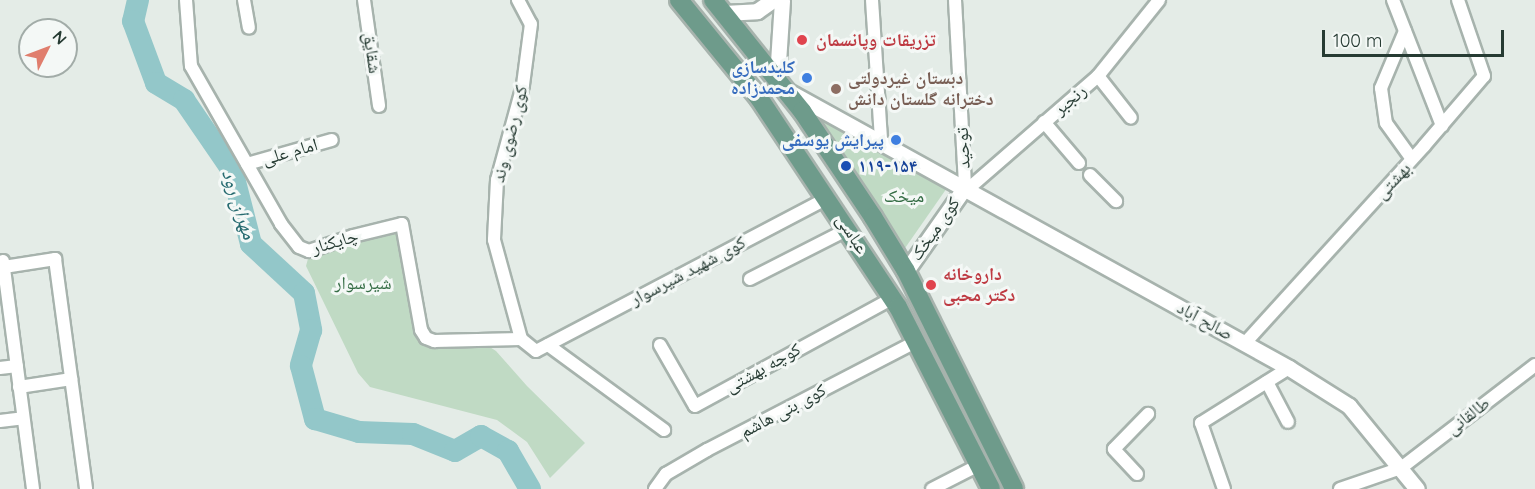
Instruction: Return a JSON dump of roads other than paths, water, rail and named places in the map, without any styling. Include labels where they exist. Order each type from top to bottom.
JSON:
[{"type":"main road","name":"عباسى","points":[[679,0],[759,98],[848,229],[917,341],[991,489]]},
{"type":"main road","name":"عباسى","points":[[718,6],[781,84],[873,217],[906,271],[1014,489]]},
{"type":"main road","points":[[948,402],[968,394]]},
{"type":"street","name":"چایکنار","points":[[186,0],[191,66],[281,224],[303,251],[309,252],[353,236],[402,225],[421,330],[426,338],[434,341],[521,339]]},
{"type":"street","points":[[244,0],[249,28]]},
{"type":"street","name":"شقایق","points":[[364,0],[379,106]]},
{"type":"street","name":"کوی رضوی وند","points":[[518,0],[531,24],[523,85],[497,180],[494,240],[521,339]]},
{"type":"street","points":[[718,6],[757,11],[773,0]]},
{"type":"street","points":[[781,84],[782,0]]},
{"type":"street","points":[[872,0],[881,141]]},
{"type":"street","name":"توحید","points":[[955,0],[966,188]]},
{"type":"street","name":"رنجبر","points":[[966,188],[1098,76],[1158,0]]},
{"type":"street","points":[[1393,0],[1442,126]]},
{"type":"street","name":"بهشتی","points":[[1245,343],[1442,126],[1484,76],[1458,0]]},
{"type":"street","points":[[1405,31],[1381,88],[1386,123],[1412,159]]},
{"type":"street","points":[[1098,76],[1131,118]]},
{"type":"street","name":"صالح آباد","points":[[781,84],[1245,343],[1349,406],[1417,489]]},
{"type":"street","points":[[1044,122],[1079,163]]},
{"type":"street","name":"امام علی","points":[[247,164],[332,140]]},
{"type":"street","points":[[1090,175],[1116,201]]},
{"type":"street","name":"کوی میخک","points":[[906,271],[966,188]]},
{"type":"street","name":"کوی شهید شیرسوار","points":[[548,345],[828,198]]},
{"type":"street","points":[[750,279],[848,229]]},
{"type":"street","points":[[33,489],[3,264],[55,259],[86,489]]},
{"type":"street","name":"کوچه بهشتی","points":[[660,345],[695,406],[892,298]]},
{"type":"street","points":[[521,339],[536,351],[548,345],[664,430]]},
{"type":"street","name":"کوی بنی هاشم","points":[[655,489],[666,474],[707,450],[917,341]]},
{"type":"street","name":"طالقانی","points":[[1340,489],[1401,468],[1535,365]]},
{"type":"street","points":[[0,368],[17,366]]},
{"type":"street","points":[[1224,489],[1201,423],[1289,368]]},
{"type":"street","points":[[19,387],[71,379]]},
{"type":"street","points":[[1267,382],[1288,422]]},
{"type":"street","points":[[1137,474],[1114,449],[1148,414]]},
{"type":"street","points":[[0,421],[23,418]]},
{"type":"street","points":[[932,489],[979,465]]},
{"type":"waterway","name":"مهران رود","points":[[138,0],[133,21],[156,83],[184,100],[232,170],[251,244],[304,293],[311,330],[301,366],[315,419],[359,432],[413,434],[455,451],[481,436],[508,451],[530,489]]},
{"type":"place","name":"تزریقات وپانسمان","points":[[802,40]]},
{"type":"place","name":"کلیدسازی محمدزاده","points":[[807,78]]},
{"type":"place","name":"دبستان غیردولتی دخترانه گلستان دانش","points":[[836,89]]},
{"type":"place","name":"پیرایش یوسفی","points":[[896,140]]},
{"type":"place","name":"۱۱۹-۱۵۴","points":[[846,166]]},
{"type":"place","name":"داروخانه دکتر محبی","points":[[931,285]]},
{"type":"park label","name":"میخک","points":[[904,196]]},
{"type":"park label","name":"شیرسوار","points":[[363,283]]}]
